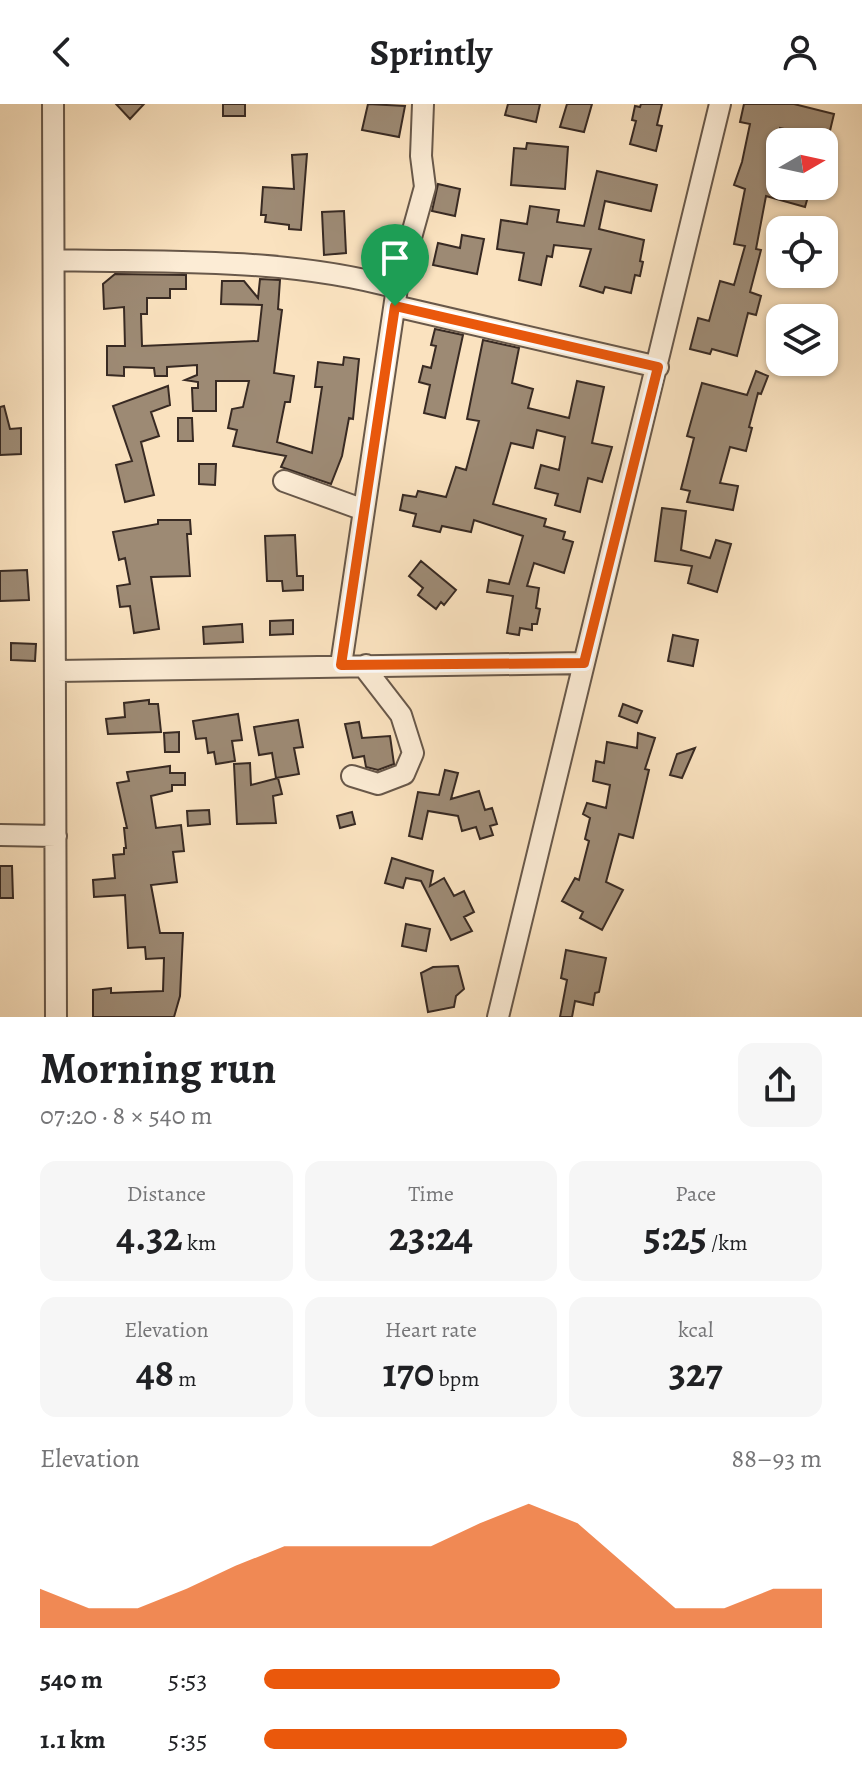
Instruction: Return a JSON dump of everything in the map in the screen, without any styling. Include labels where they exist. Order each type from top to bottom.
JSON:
[{"type":"street","points":[[53,104],[56,1017]]},
{"type":"street","points":[[341,665],[396,297],[425,187],[421,156],[423,104]]},
{"type":"street","points":[[498,1017],[720,104]]},
{"type":"street","points":[[55,260],[262,264],[370,281],[396,297],[658,367]]},
{"type":"street","points":[[284,481],[364,510]]},
{"type":"street","points":[[57,671],[584,663]]},
{"type":"street","points":[[352,776],[378,784],[404,774],[413,753],[401,715],[367,671],[366,665]]},
{"type":"street","points":[[0,835],[56,836]]},
{"type":"building","points":[[116,104],[144,104],[130,119]]},
{"type":"building","points":[[223,104],[245,104],[245,116],[223,116]]},
{"type":"building","points":[[368,104],[405,106],[399,137],[362,130]]},
{"type":"building","points":[[508,104],[540,104],[536,122],[505,115]]},
{"type":"building","points":[[567,104],[592,104],[584,132],[560,127]]},
{"type":"building","points":[[641,104],[662,104],[657,125],[662,126],[656,151],[630,144],[636,121],[632,120],[635,106],[640,107]]},
{"type":"building","points":[[744,104],[794,104],[834,114],[831,128],[766,128],[766,196],[756,249],[761,250],[750,292],[761,296],[756,315],[748,313],[737,356],[712,349],[710,354],[690,349],[698,318],[709,321],[720,281],[734,285],[745,246],[734,244],[745,189],[734,185],[750,124],[740,122]]},
{"type":"building","points":[[527,143],[568,147],[565,189],[511,185],[514,148],[526,149]]},
{"type":"building","points":[[307,154],[301,230],[265,222],[266,215],[261,215],[263,187],[294,189],[292,155]]},
{"type":"building","points":[[597,171],[657,185],[651,211],[605,201],[599,229],[644,240],[640,276],[635,275],[631,293],[605,287],[603,293],[580,286],[591,249],[554,245],[552,257],[547,256],[541,285],[519,280],[524,253],[497,249],[501,220],[527,224],[530,206],[559,210],[557,222],[584,226]]},
{"type":"building","points":[[438,184],[460,189],[455,216],[432,211]]},
{"type":"building","points":[[780,200],[807,200],[805,207]]},
{"type":"building","points":[[344,211],[346,253],[324,255],[322,212]]},
{"type":"building","points":[[462,235],[484,239],[477,274],[433,265],[438,243],[460,248]]},
{"type":"building","points":[[115,274],[186,275],[186,289],[170,289],[170,298],[147,298],[147,314],[141,314],[142,346],[258,341],[262,305],[221,304],[222,281],[244,281],[258,298],[260,279],[280,280],[278,309],[282,310],[274,373],[294,376],[290,402],[285,402],[277,442],[312,453],[322,387],[315,387],[318,362],[343,365],[344,357],[359,359],[353,419],[349,418],[342,456],[331,484],[281,467],[286,456],[233,446],[237,430],[228,428],[232,409],[243,407],[249,381],[216,381],[216,411],[193,411],[192,388],[198,388],[198,382],[185,380],[197,375],[197,365],[167,367],[167,376],[155,376],[154,368],[124,367],[124,376],[107,375],[107,346],[125,346],[124,307],[104,309],[103,284]]},
{"type":"building","points":[[435,329],[463,335],[445,418],[424,413],[430,385],[419,382],[423,366],[431,368],[436,346],[431,345]]},
{"type":"building","points":[[483,340],[519,348],[512,383],[533,389],[528,408],[569,418],[577,381],[604,387],[592,443],[612,447],[602,482],[588,478],[580,512],[555,505],[558,494],[535,488],[541,465],[559,470],[565,437],[537,430],[533,448],[511,443],[493,504],[546,519],[544,526],[565,532],[563,539],[573,542],[564,573],[534,563],[527,586],[539,588],[537,624],[532,624],[532,630],[520,628],[519,635],[507,633],[513,596],[487,592],[489,580],[509,584],[523,536],[474,520],[471,532],[442,526],[440,532],[413,526],[416,514],[400,510],[403,495],[416,497],[418,491],[446,497],[456,467],[466,470],[479,421],[467,419]]},
{"type":"building","points":[[756,371],[768,376],[761,394],[758,393],[746,451],[730,447],[720,483],[738,486],[733,510],[687,502],[690,491],[681,489],[694,438],[687,436],[702,383],[747,395]]},
{"type":"building","points":[[168,386],[170,405],[151,412],[159,436],[141,442],[154,495],[125,502],[116,465],[132,461],[113,406]]},
{"type":"building","points":[[4,406],[10,429],[21,428],[21,454],[0,455],[0,407]]},
{"type":"building","points":[[178,418],[192,418],[193,441],[178,441]]},
{"type":"building","points":[[199,464],[216,464],[215,485],[199,484]]},
{"type":"building","points":[[662,508],[686,511],[681,550],[710,558],[716,540],[731,544],[717,592],[688,583],[692,566],[655,561]]},
{"type":"building","points":[[158,520],[190,520],[191,534],[187,534],[190,576],[151,577],[159,629],[134,633],[130,606],[120,607],[117,586],[130,584],[125,558],[119,560],[113,532],[158,524]]},
{"type":"building","points":[[295,535],[297,576],[303,576],[303,590],[283,591],[282,581],[267,581],[265,536]]},
{"type":"building","points":[[421,561],[456,590],[444,605],[441,602],[436,609],[418,595],[423,588],[409,576]]},
{"type":"building","points":[[27,570],[29,600],[0,601],[0,571]]},
{"type":"building","points":[[293,620],[293,634],[270,635],[270,621]]},
{"type":"building","points":[[242,624],[243,642],[204,644],[203,627]]},
{"type":"building","points":[[673,635],[698,640],[693,666],[668,661]]},
{"type":"building","points":[[11,643],[36,644],[35,661],[11,660]]},
{"type":"building","points":[[149,700],[149,704],[158,704],[161,732],[108,734],[106,719],[125,717],[124,703]]},
{"type":"building","points":[[623,704],[642,711],[637,723],[619,716]]},
{"type":"building","points":[[238,714],[242,740],[232,741],[235,761],[216,764],[214,752],[208,753],[206,738],[196,739],[193,721]]},
{"type":"building","points":[[298,720],[303,747],[294,748],[299,774],[276,778],[272,753],[259,755],[254,727]]},
{"type":"building","points":[[359,722],[362,738],[390,736],[394,764],[378,770],[366,767],[364,756],[353,758],[345,724]]},
{"type":"building","points":[[179,732],[179,752],[165,752],[164,733]]},
{"type":"building","points":[[638,733],[655,738],[645,769],[649,770],[633,838],[619,834],[606,882],[623,890],[602,930],[580,918],[583,912],[562,901],[575,878],[579,880],[589,841],[585,839],[590,818],[583,814],[587,803],[606,808],[610,785],[593,781],[596,761],[604,763],[607,742],[637,748]]},
{"type":"building","points":[[695,748],[682,778],[670,775],[677,754]]},
{"type":"building","points":[[250,763],[251,785],[278,778],[282,794],[273,796],[276,823],[237,824],[234,764]]},
{"type":"building","points":[[170,766],[170,773],[185,773],[185,785],[172,785],[172,791],[151,796],[156,828],[181,825],[184,851],[173,852],[177,882],[151,885],[160,933],[183,933],[180,996],[174,1017],[93,1017],[93,990],[111,988],[111,993],[163,991],[164,958],[146,959],[145,947],[128,948],[125,895],[94,897],[93,880],[115,878],[113,855],[124,854],[126,848],[124,828],[127,828],[117,783],[129,781],[127,772]]},
{"type":"building","points":[[445,770],[458,773],[451,799],[479,791],[485,810],[492,808],[497,824],[490,826],[493,835],[480,839],[476,827],[462,831],[458,816],[428,811],[422,839],[409,836],[418,792],[439,795]]},
{"type":"building","points":[[209,810],[210,824],[188,826],[187,811]]},
{"type":"building","points":[[352,812],[355,824],[340,828],[337,816]]},
{"type":"building","points":[[392,858],[433,871],[430,886],[444,878],[454,896],[464,891],[474,912],[464,917],[472,931],[451,940],[421,881],[406,878],[403,888],[385,883]]},
{"type":"building","points":[[0,866],[12,866],[13,898],[0,898]]},
{"type":"building","points":[[406,924],[430,929],[426,951],[402,946]]},
{"type":"building","points":[[566,950],[606,958],[593,1005],[575,1001],[572,1017],[560,1017],[567,980],[561,978]]},
{"type":"building","points":[[458,966],[464,989],[456,996],[454,1007],[428,1012],[421,973],[433,967]]},
{"type":"route","points":[[395,306],[658,367],[584,663],[341,665],[395,306]]}]
